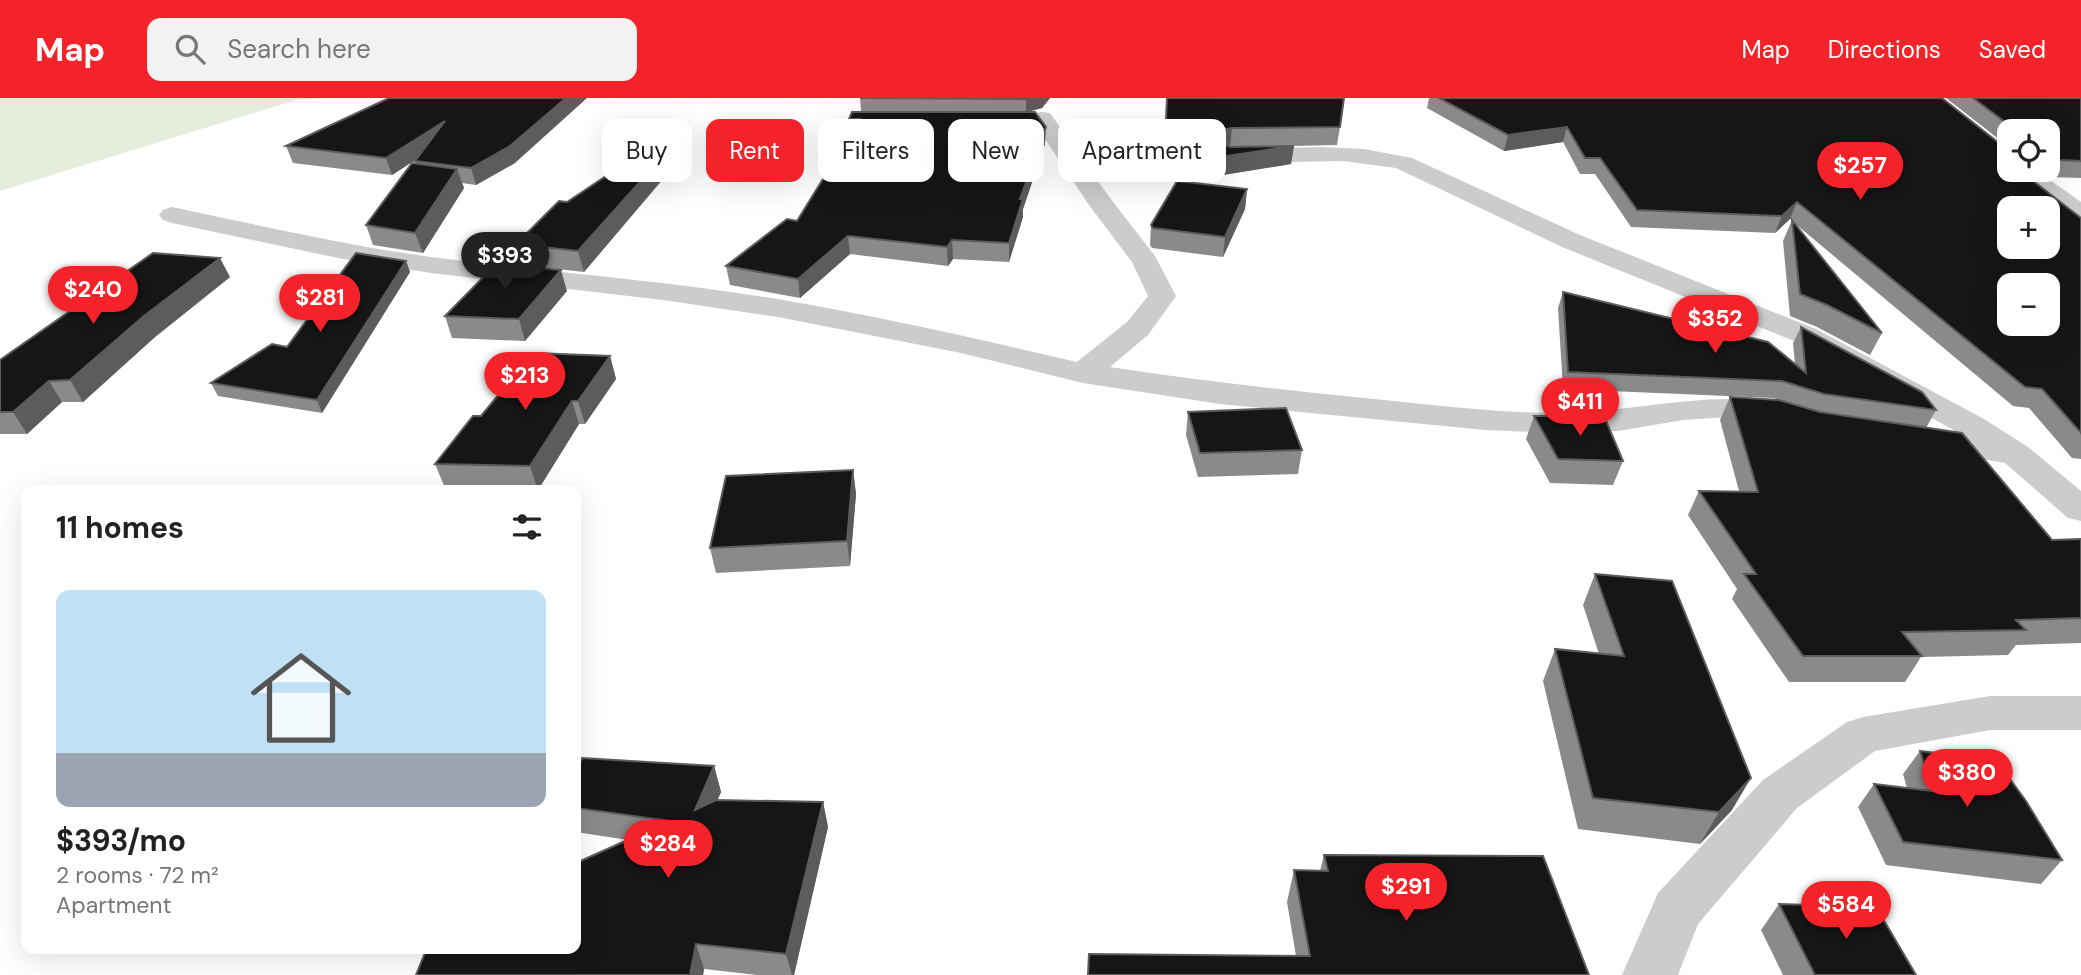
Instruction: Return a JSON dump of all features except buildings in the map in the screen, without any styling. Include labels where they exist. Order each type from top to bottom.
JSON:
[{"type":"street","points":[[1042,115],[1106,212],[1146,263],[1162,296],[1155,310],[1138,329],[1083,373]]},
{"type":"street","points":[[1230,156],[1356,155],[1404,163],[1571,241],[1805,335],[1972,426],[2016,454],[2081,510]]},
{"type":"street","points":[[2037,182],[2081,214]]},
{"type":"street","points":[[2049,191],[2081,193]]},
{"type":"street","points":[[172,215],[338,250],[431,265],[663,291],[778,308],[961,344],[1083,373],[1220,394],[1485,420],[1559,423],[1618,421],[1683,410],[1728,407],[1774,411],[1809,423]]},
{"type":"street","points":[[1895,436],[2016,454]]},
{"type":"street","points":[[1650,975],[1677,910],[1780,794],[1863,735],[1990,713],[2081,713]]},
{"type":"green space","points":[[0,98],[330,98],[296,100],[0,191]]}]
